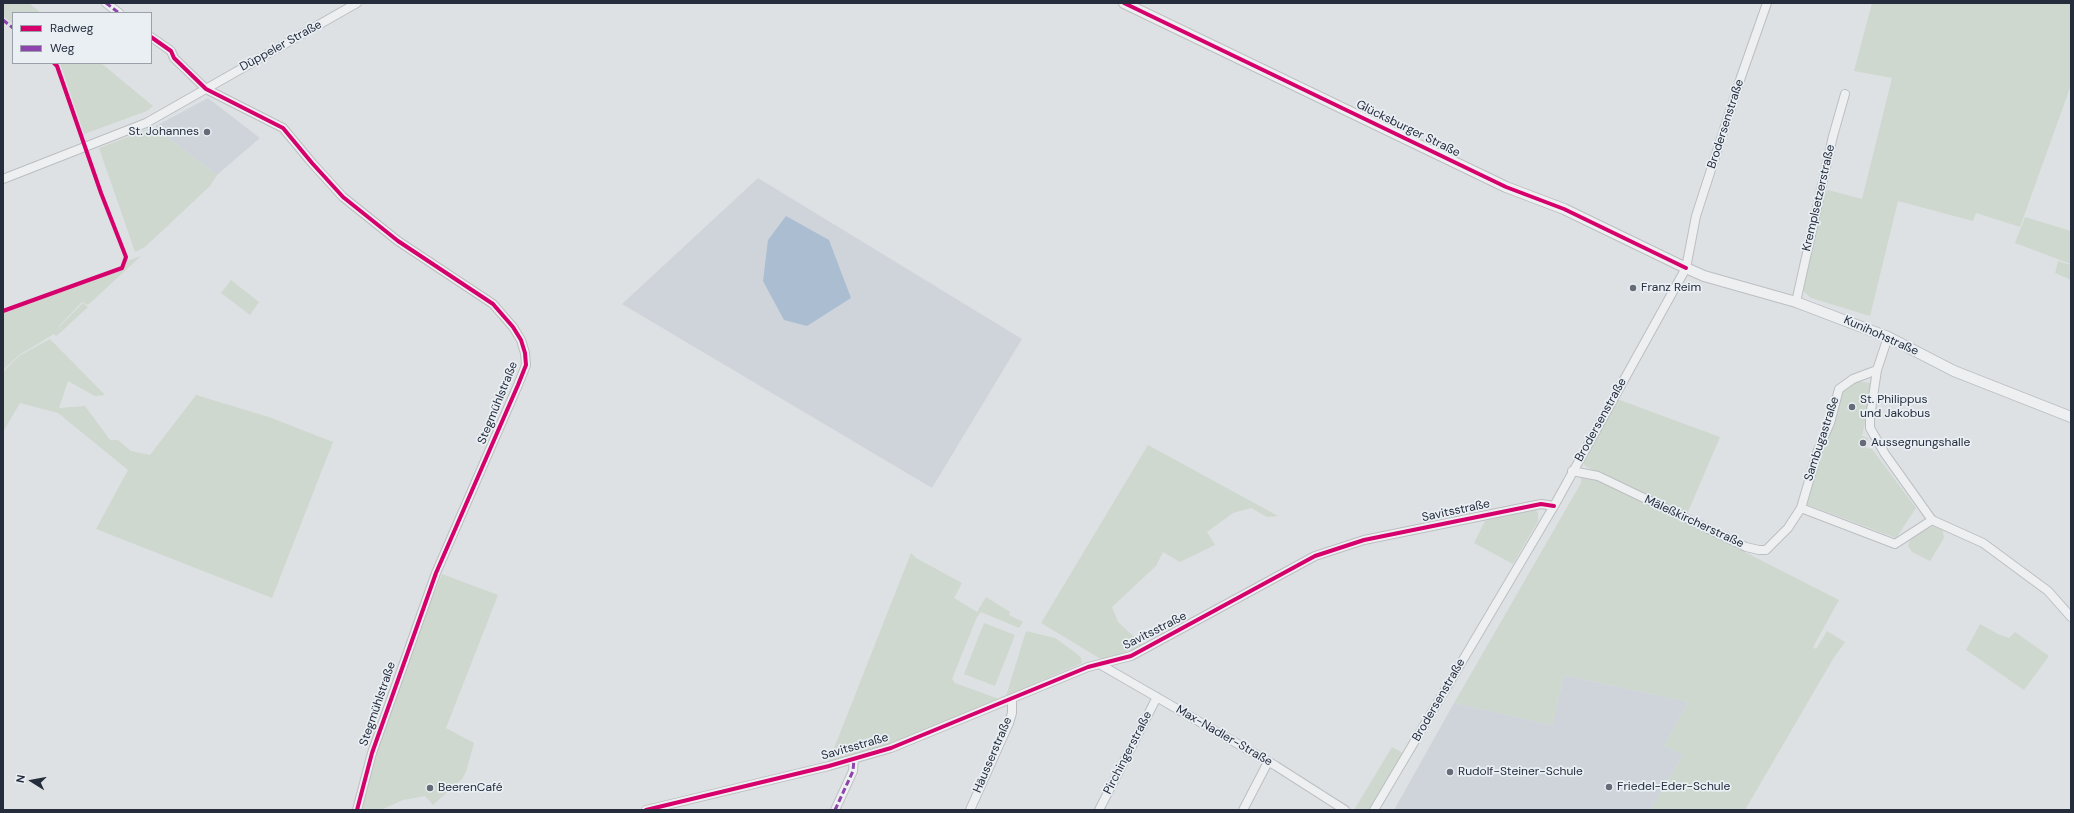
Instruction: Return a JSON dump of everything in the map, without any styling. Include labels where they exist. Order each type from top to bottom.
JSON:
[{"type":"street","points":[[106,3],[118,12]]},
{"type":"street","name":"Düppeler Straße","points":[[3,179],[146,123],[357,3]]},
{"type":"street","name":"Glücksburger Straße","points":[[1124,3],[1506,187],[1564,209],[1686,268]]},
{"type":"street","name":"Brodersenstraße","points":[[1374,810],[1554,506],[1572,471],[1686,268],[1696,216],[1766,3]]},
{"type":"street","name":"Stegmühlstraße","points":[[152,38],[170,51],[174,58],[206,89],[283,128],[316,168],[343,197],[398,241],[493,304],[513,327],[521,340],[526,353],[526,365],[518,385],[436,573],[372,753],[357,810]]},
{"type":"street","name":"Kremplsetzerstraße","points":[[1796,302],[1832,140],[1845,94]]},
{"type":"street","name":"Kunihohstraße","points":[[1686,268],[1704,276],[1796,302],[1888,337],[1954,371],[2071,417]]},
{"type":"street","points":[[1888,337],[1877,370],[1870,428],[1921,507],[1932,520],[1982,543],[2048,591],[2071,617]]},
{"type":"street","name":"Sambugastraße","points":[[1801,508],[1818,450],[1830,423],[1839,389],[1853,379],[1877,370]]},
{"type":"street","name":"Mäleßkircherstraße","points":[[1572,471],[1598,476],[1746,547],[1759,550],[1766,550],[1788,528],[1801,508]]},
{"type":"street","name":"Savitsstraße","points":[[646,810],[854,759],[891,748],[1088,667],[1101,665],[1131,656],[1315,556],[1364,540],[1541,504],[1554,506]]},
{"type":"street","points":[[1801,508],[1895,544],[1932,520]]},
{"type":"street","name":"Max-Nadler-Straße","points":[[1101,665],[1268,762],[1345,810]]},
{"type":"street","name":"Pirchingerstraße","points":[[1100,810],[1156,697]]},
{"type":"street","name":"Häusserstraße","points":[[970,810],[1009,723],[1012,713],[1012,699]]},
{"type":"street","points":[[835,810],[853,771],[854,759]]},
{"type":"street","points":[[1242,810],[1268,762]]},
{"type":"shaded area","points":[[3,3],[29,3],[40,12],[12,12],[12,23],[3,16]]},
{"type":"shaded area","points":[[1872,3],[2045,3],[2045,6],[2046,3],[2071,3],[2071,85],[2020,227],[1976,213],[1973,221],[1898,201],[1870,316],[1811,298],[1803,291],[1801,283],[1822,195],[1828,190],[1862,199],[1892,78],[1854,71]]},
{"type":"shaded area","points":[[60,64],[102,64],[153,106],[147,111],[84,134]]},
{"type":"shaded area","name":"St. Johannes","points":[[208,98],[260,138],[217,175],[154,127]]},
{"type":"shaded area","points":[[154,127],[217,175],[210,186],[145,247],[135,252],[99,148]]},
{"type":"shaded area","points":[[758,178],[1022,339],[932,488],[622,304]]},
{"type":"shaded area","points":[[2025,217],[2071,231],[2071,264],[2015,243]]},
{"type":"shaded area","points":[[141,256],[88,305],[82,302],[59,326],[62,331],[56,336],[54,334],[19,355],[3,370],[3,313],[122,270],[127,261]]},
{"type":"shaded area","points":[[2058,261],[2071,265],[2071,280],[2055,273]]},
{"type":"shaded area","points":[[231,280],[259,302],[250,315],[221,293]]},
{"type":"shaded area","points":[[83,303],[88,307],[62,331],[60,326]]},
{"type":"shaded area","points":[[50,339],[105,395],[95,396],[68,381],[59,408],[85,406],[110,440],[118,440],[131,451],[150,455],[196,395],[269,417],[333,442],[272,598],[96,529],[128,470],[58,413],[20,403],[3,432],[3,372],[19,356]]},
{"type":"shaded area","points":[[1857,381],[1870,383],[1873,387],[1862,436],[1868,438],[1866,448],[1872,449],[1916,508],[1896,538],[1806,504],[1841,392]]},
{"type":"shaded area","points":[[1617,399],[1720,437],[1687,514],[1585,466],[1582,460]]},
{"type":"shaded area","points":[[1148,445],[1278,516],[1267,517],[1251,508],[1233,513],[1207,532],[1215,545],[1180,562],[1163,552],[1156,566],[1112,607],[1118,622],[1143,645],[1104,661],[1041,623]]},
{"type":"shaded area","points":[[1581,478],[1596,478],[1678,518],[1839,600],[1813,647],[1816,649],[1827,631],[1845,642],[1833,659],[1745,810],[1651,810],[1683,754],[1664,746],[1688,702],[1564,675],[1552,725],[1454,703],[1581,483]]},
{"type":"shaded area","points":[[1535,509],[1538,513],[1538,521],[1513,564],[1474,543],[1485,521]]},
{"type":"shaded area","points":[[1935,525],[1942,526],[1944,538],[1930,561],[1912,552],[1908,546],[1910,540],[1916,535]]},
{"type":"shaded area","points":[[911,553],[916,558],[962,583],[954,598],[977,612],[986,597],[1010,612],[1009,615],[1023,622],[1019,628],[981,612],[977,617],[952,679],[955,683],[999,699],[889,744],[829,761]]},
{"type":"shaded area","points":[[442,574],[498,595],[446,728],[474,743],[466,772],[462,779],[433,805],[425,796],[403,800],[381,810],[361,810],[376,754],[408,659]]},
{"type":"shaded area","points":[[984,623],[1015,635],[995,686],[964,674]]},
{"type":"shaded area","points":[[1980,624],[2009,638],[2015,632],[2049,656],[2024,690],[1966,650]]},
{"type":"shaded area","points":[[1026,631],[1055,638],[1076,653],[1081,658],[1082,663],[1006,696]]},
{"type":"shaded area","points":[[1564,675],[1688,702],[1664,746],[1683,754],[1651,810],[1394,810],[1454,703],[1552,725]]},
{"type":"shaded area","points":[[1392,747],[1403,753],[1369,810],[1354,810]]},
{"type":"water","points":[[786,216],[829,240],[851,298],[807,326],[784,320],[763,281],[768,240]]},
{"type":"marked path","points":[[106,3],[118,12]]},
{"type":"marked path","points":[[3,20],[12,27]]},
{"type":"marked path","points":[[835,810],[853,771],[854,759]]},
{"type":"cycle path","points":[[1124,3],[1506,187],[1564,209],[1686,268]]},
{"type":"cycle path","points":[[152,38],[171,51],[174,58],[206,89],[283,128],[343,197],[398,241],[493,304],[513,327],[521,340],[525,353],[526,365],[518,385],[436,573],[372,753],[357,810]]},
{"type":"cycle path","points":[[3,311],[122,268],[126,257],[101,193],[57,66],[55,64]]},
{"type":"cycle path","points":[[646,810],[829,766],[891,748],[1088,667],[1131,656],[1315,556],[1364,540],[1541,504],[1554,506]]},
{"type":"place","name":"St. Johannes","points":[[207,132]]},
{"type":"place","name":"Franz Reim","points":[[1633,288]]},
{"type":"place","name":"St. Philippus und Jakobus","points":[[1852,407]]},
{"type":"place","name":"Aussegnungshalle","points":[[1863,443]]},
{"type":"place","name":"Rudolf-Steiner-Schule","points":[[1450,772]]},
{"type":"place","name":"Friedel-Eder-Schule","points":[[1609,787]]},
{"type":"place","name":"BeerenCafé","points":[[430,788]]}]
